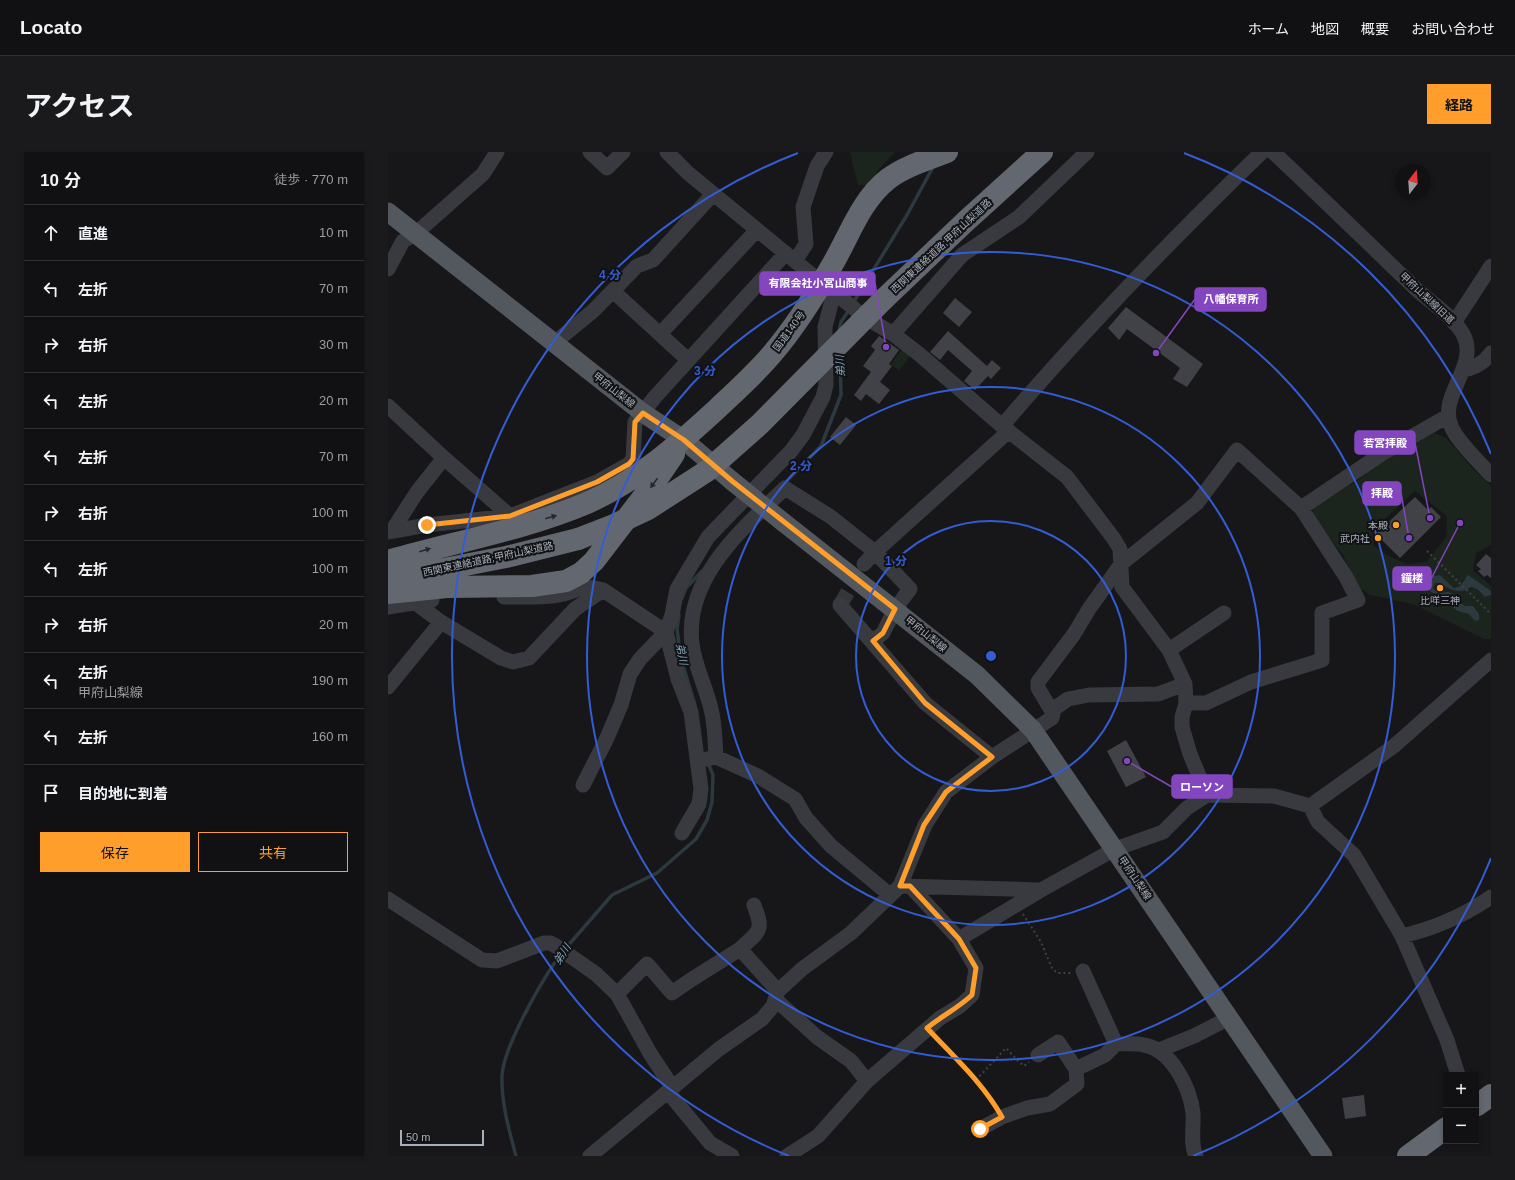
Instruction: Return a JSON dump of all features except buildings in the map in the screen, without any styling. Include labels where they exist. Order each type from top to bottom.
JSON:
[{"type":"highway","name":"国道140号","points":[[684,440],[748,380],[772,354],[795,325],[832,267],[867,201],[877,189],[904,169],[947,152]]},
{"type":"highway","name":"西関東連絡道路;甲府山梨道路","points":[[388,580],[514,556],[578,539],[614,525],[648,509],[707,471],[760,424],[884,299],[966,221],[1042,152]]},
{"type":"highway","points":[[388,561],[558,515],[589,503],[643,470],[684,440]]},
{"type":"highway","points":[[388,593],[447,587],[532,586],[566,581],[581,573],[599,556],[657,479],[684,440]]},
{"type":"highway","points":[[1479,1104],[1491,1095]]},
{"type":"highway","points":[[1408,1156],[1443,1130]]},
{"type":"main road","name":"甲府山梨線","points":[[388,212],[414,235],[643,413],[684,440],[783,522],[895,609],[977,675],[1033,730],[1323,1156]]},
{"type":"street","points":[[388,270],[403,240],[414,235],[483,174],[497,152]]},
{"type":"street","points":[[590,152],[607,168],[623,152]]},
{"type":"street","points":[[667,152],[756,231],[812,275]]},
{"type":"street","points":[[389,529],[510,516],[597,482],[629,464],[633,459],[635,422],[688,360],[790,258],[806,244],[803,207],[817,166],[826,152]]},
{"type":"street","points":[[893,334],[962,255],[1018,217],[1086,152]]},
{"type":"street","points":[[864,564],[1005,429],[1062,356],[1186,225],[1262,152]]},
{"type":"street","name":"甲府山梨線旧道","points":[[1273,152],[1463,333],[1466,342],[1467,354],[1463,370],[1448,407],[1448,416]]},
{"type":"street","points":[[554,343],[593,311],[637,266],[653,260],[713,194]]},
{"type":"street","points":[[660,334],[756,231]]},
{"type":"street","points":[[1454,323],[1491,266]]},
{"type":"street","points":[[613,291],[688,360]]},
{"type":"street","points":[[583,785],[618,712],[630,674],[640,659],[666,632],[672,615],[677,589],[708,537],[791,451],[803,435],[823,397],[826,385],[825,327],[835,293],[862,315],[893,334],[1005,429],[1067,477],[1120,549],[1122,587],[1169,650],[1185,684],[1186,703],[1182,717],[1182,727],[1190,754],[1207,794]]},
{"type":"street","points":[[1463,370],[1472,369],[1486,359],[1491,353]]},
{"type":"street","points":[[388,406],[510,516]]},
{"type":"street","points":[[1301,508],[1383,453],[1448,416],[1451,428],[1456,436],[1491,475]]},
{"type":"street","points":[[590,1156],[719,1049],[762,1019],[773,1006],[777,995],[802,969],[851,933],[900,889],[924,825],[946,792],[992,757],[1052,718],[1054,713],[1038,688],[1038,682],[1074,634],[1089,609],[1121,564],[1197,503],[1237,450],[1301,508],[1346,577],[1358,600],[1322,613],[1322,660],[1251,682],[1206,703],[1186,703]]},
{"type":"street","points":[[389,529],[444,458]]},
{"type":"street","points":[[716,757],[711,709],[692,644],[692,623],[695,602],[701,588],[729,544],[785,488],[831,517],[876,552],[910,590],[895,609],[883,633],[873,641]]},
{"type":"street","points":[[388,607],[413,601],[492,596],[538,597],[560,595],[583,587],[592,587],[603,590],[666,632],[678,679],[691,712],[700,789],[699,804],[682,833]]},
{"type":"street","points":[[413,601],[441,622],[501,658],[513,662],[521,662],[529,658],[575,609],[603,590]]},
{"type":"street","points":[[840,605],[873,641],[925,703],[992,757]]},
{"type":"street","points":[[1169,650],[1224,613]]},
{"type":"street","points":[[388,687],[441,622]]},
{"type":"street","points":[[1310,806],[1394,746],[1491,660]]},
{"type":"street","points":[[1052,710],[1068,699],[1089,695],[1158,694],[1185,684]]},
{"type":"street","points":[[697,761],[716,757],[758,776],[795,799],[806,818],[831,846],[900,889],[959,939],[976,968],[972,995],[960,1006],[927,1028],[867,1081],[818,1136],[787,1156]]},
{"type":"street","points":[[959,939],[1041,890],[1115,849],[1163,832],[1187,808],[1207,794],[1274,796],[1310,806],[1318,822],[1354,855],[1402,936],[1447,1040],[1457,1072]]},
{"type":"street","points":[[900,889],[1041,890]]},
{"type":"street","points":[[1402,936],[1417,932],[1476,907],[1491,897]]},
{"type":"street","points":[[388,899],[482,960],[497,962],[544,943],[550,943],[596,974],[617,994],[670,1090],[710,1143],[732,1156]]},
{"type":"street","points":[[617,994],[647,964],[672,993],[697,974],[715,966],[740,949],[759,932],[760,923],[754,905]]},
{"type":"street","points":[[740,949],[777,995],[817,1037],[851,1061],[867,1081]]},
{"type":"street","points":[[1083,971],[1116,1044]]},
{"type":"street","points":[[1158,1050],[1194,1036],[1229,1018]]},
{"type":"street","points":[[980,1129],[1002,1117],[1027,1108],[1050,1104],[1077,1084],[1076,1069],[1058,1042],[1038,1055]]},
{"type":"street","points":[[1076,1069],[1105,1055],[1116,1044],[1144,1045],[1158,1050],[1180,1072],[1187,1091],[1192,1112],[1196,1156]]},
{"type":"path","points":[[1428,551],[1491,614]]},
{"type":"path","points":[[1017,905],[1041,942],[1052,968],[1057,973],[1064,975],[1083,971]]},
{"type":"path","points":[[927,1028],[976,1080],[994,1102],[1002,1117]]},
{"type":"path","points":[[976,1080],[1006,1048],[1024,1066],[1038,1055]]},
{"type":"shaded area","points":[[850,152],[895,152],[878,170],[871,186],[858,185]]},
{"type":"shaded area","points":[[903,348],[911,355],[899,371],[891,364]]},
{"type":"shaded area","points":[[1435,433],[1446,438],[1472,468],[1491,486],[1491,545],[1476,553],[1473,570],[1491,586],[1491,591],[1474,581],[1473,578],[1464,579],[1460,586],[1454,588],[1440,575],[1433,576],[1432,594],[1455,608],[1469,614],[1458,597],[1450,593],[1438,593],[1433,588],[1435,583],[1440,583],[1455,591],[1463,591],[1471,587],[1477,589],[1485,597],[1491,595],[1491,639],[1484,639],[1413,604],[1370,595],[1357,586],[1343,555],[1316,521],[1312,508],[1357,481],[1394,450]],"holes":[[[1415,491],[1447,516],[1446,537],[1427,562],[1407,564],[1387,555],[1373,545],[1372,531]]]},
{"type":"shaded area","points":[[1440,575],[1454,588],[1460,586],[1468,575],[1491,591],[1491,595],[1485,597],[1477,589],[1471,587],[1463,591],[1455,591],[1440,583],[1435,583],[1433,588],[1438,593],[1448,592],[1459,596],[1460,602],[1465,606],[1473,606],[1479,614],[1479,620],[1475,621],[1469,614],[1458,611],[1427,589],[1429,581],[1433,576]]},
{"type":"waterway","name":"弟川","points":[[853,303],[907,215],[933,167]]},
{"type":"waterway","name":"弟川","points":[[839,331],[841,322],[849,310]]},
{"type":"waterway","name":"弟川","points":[[784,484],[821,446],[841,395],[840,355]]},
{"type":"waterway","name":"弟川","points":[[682,598],[686,588],[702,571]]},
{"type":"waterway","name":"弟川","points":[[679,615],[677,629],[681,659],[695,705]]},
{"type":"waterway","name":"弟川","points":[[565,949],[612,895],[657,873],[696,839],[707,820],[712,802],[713,775],[708,763]]},
{"type":"waterway","name":"弟川","points":[[516,1156],[506,1116],[503,1095],[502,1075],[504,1062],[517,1030],[535,995],[561,954]]},
{"type":"tunnel","points":[[840,605],[861,570]]},
{"type":"place","name":"有限会社小宮山商事","points":[[886,347]]},
{"type":"place","name":"八幡保育所","points":[[1156,353]]},
{"type":"place","name":"若宮拝殿","points":[[1430,518]]},
{"type":"place","name":"鐘楼","points":[[1460,523]]},
{"type":"place","name":"本殿","points":[[1396,525]]},
{"type":"place","name":"武内社","points":[[1378,538]]},
{"type":"place","name":"拝殿","points":[[1409,538]]},
{"type":"place","name":"比咩三神","points":[[1440,588]]},
{"type":"place","name":"ローソン","points":[[1127,761]]},
{"type":"route","points":[[427,525],[510,516],[597,482],[629,464],[633,459],[635,422],[643,413],[684,440],[732,481],[895,609],[883,633],[873,641],[925,703],[992,757],[955,783],[946,792],[924,825],[900,886],[910,886],[959,939],[976,968],[972,995],[960,1006],[927,1028],[976,1080],[994,1102],[1002,1117],[980,1129]]}]
